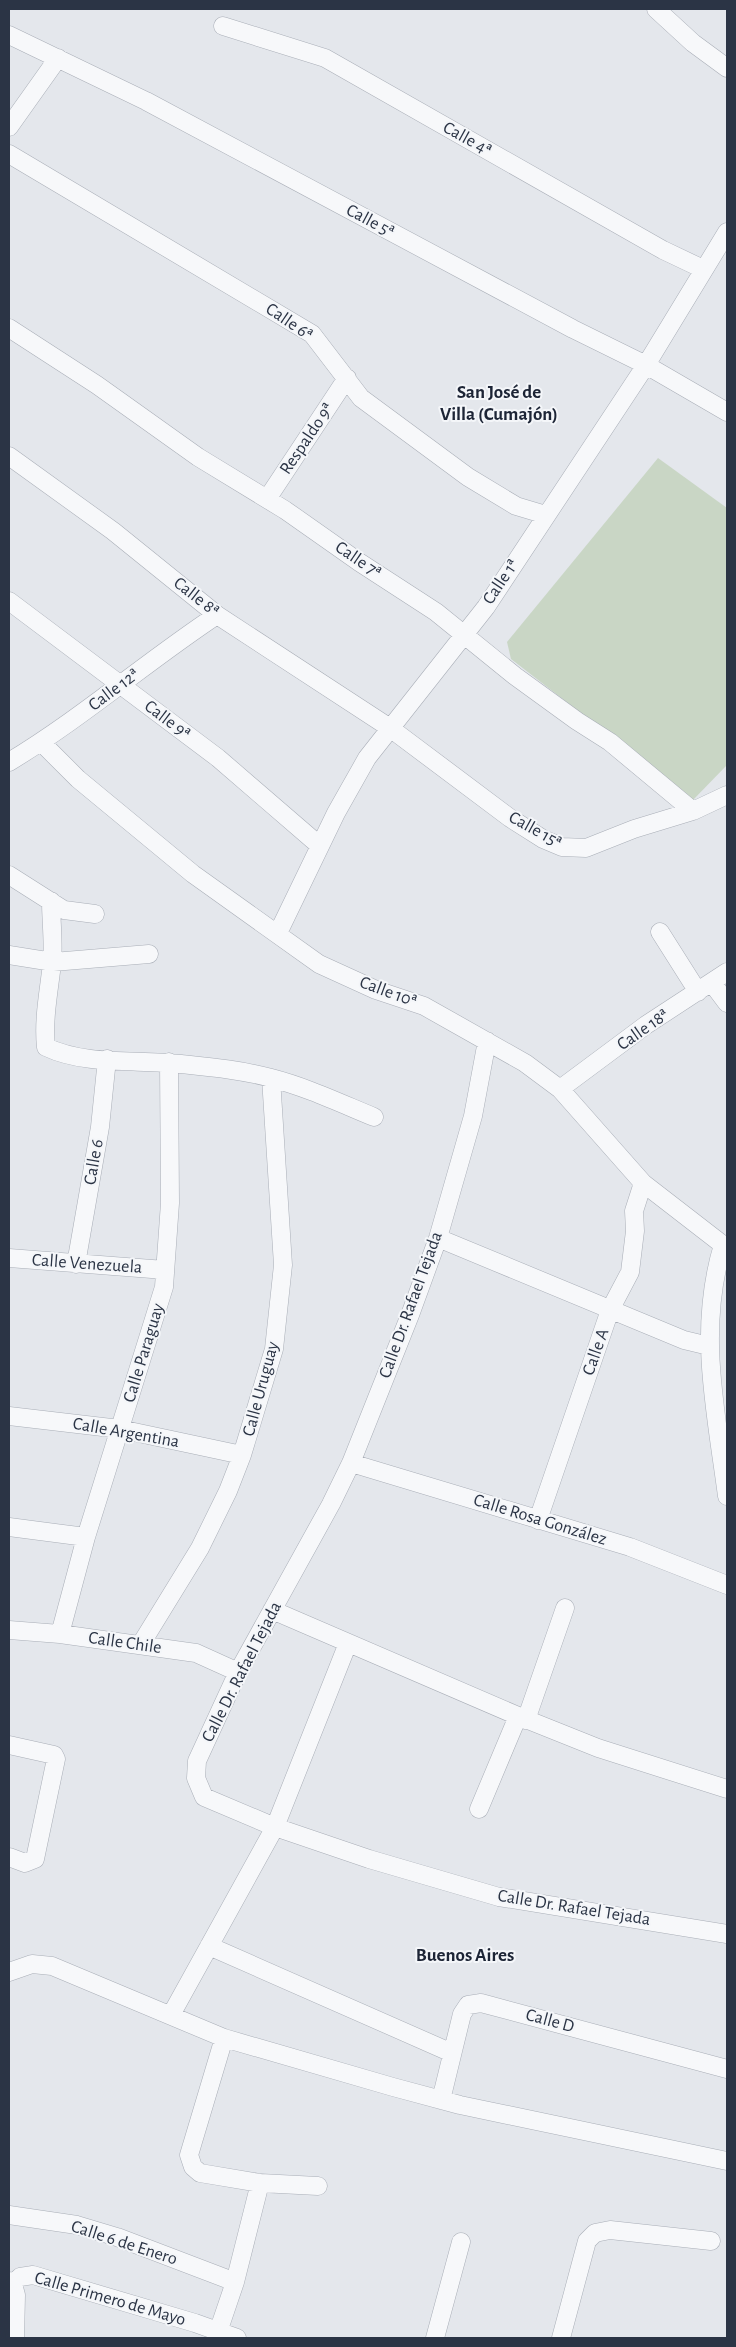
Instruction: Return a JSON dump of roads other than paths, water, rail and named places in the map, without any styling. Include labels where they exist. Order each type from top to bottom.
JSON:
[{"type":"street","points":[[656,9],[693,43],[727,68]]},
{"type":"street","name":"Calle 4ª","points":[[224,26],[325,58],[663,250],[703,269]]},
{"type":"street","name":"Calle 5ª","points":[[9,35],[146,101],[486,283],[646,365],[727,412]]},
{"type":"street","points":[[9,127],[58,58]]},
{"type":"street","name":"Calle 6ª","points":[[9,154],[312,334],[362,398],[468,477],[516,506],[546,515]]},
{"type":"street","name":"Calle 1ª","points":[[278,933],[320,846],[367,758],[462,634],[486,607],[646,365],[727,232]]},
{"type":"street","name":"Calle 7ª","points":[[9,328],[97,385],[198,458],[266,499],[436,612],[462,634],[577,721],[610,742],[693,811]]},
{"type":"street","name":"Respaldo 9ª","points":[[266,499],[347,378]]},
{"type":"street","name":"Calle 8ª","points":[[9,456],[113,531],[217,615],[390,728]]},
{"type":"street","name":"Calle 9ª","points":[[9,601],[218,758],[320,846]]},
{"type":"street","name":"Calle 12ª","points":[[9,762],[122,685],[161,652],[217,615]]},
{"type":"street","name":"Calle 15ª","points":[[390,728],[510,818],[562,847],[586,848],[634,829],[693,811],[727,794]]},
{"type":"street","name":"Calle 10ª","points":[[41,742],[78,779],[193,874],[319,964],[376,990],[424,1006],[525,1063],[560,1089],[643,1183],[725,1246]]},
{"type":"street","points":[[9,876],[64,910],[95,914]]},
{"type":"street","points":[[51,901],[52,962],[44,1034],[46,1047],[61,1054],[107,1060],[169,1062],[271,1078],[328,1097],[374,1117]]},
{"type":"street","points":[[660,932],[705,988],[727,1003]]},
{"type":"street","points":[[9,955],[52,962],[149,954]]},
{"type":"street","name":"Calle 18ª","points":[[560,1089],[646,1025],[727,972]]},
{"type":"street","name":"Calle Dr. Rafael Tejada","points":[[487,1041],[473,1116],[438,1238],[410,1315],[351,1462],[331,1504],[238,1672],[197,1761],[196,1778],[204,1797],[275,1826],[369,1859],[499,1897],[727,1934]]},
{"type":"street","name":"Calle 6","points":[[76,1264],[100,1127],[107,1060]]},
{"type":"street","name":"Calle Paraguay","points":[[60,1634],[86,1537],[164,1287],[170,1203],[169,1062]]},
{"type":"street","name":"Calle Uruguay","points":[[141,1644],[200,1548],[228,1491],[242,1455],[274,1349],[283,1265],[271,1078]]},
{"type":"street","name":"Calle A","points":[[538,1520],[610,1310],[630,1272],[635,1230],[634,1210],[643,1183]]},
{"type":"street","points":[[438,1238],[684,1340],[708,1346]]},
{"type":"street","points":[[725,1246],[714,1274],[708,1346],[727,1496]]},
{"type":"street","name":"Calle Venezuela","points":[[9,1258],[165,1270]]},
{"type":"street","name":"Calle Argentina","points":[[9,1416],[120,1429],[242,1455]]},
{"type":"street","name":"Calle Rosa González","points":[[351,1462],[630,1548],[727,1585]]},
{"type":"street","points":[[9,1527],[86,1537]]},
{"type":"street","points":[[479,1809],[522,1718],[565,1608]]},
{"type":"street","points":[[272,1610],[522,1718],[598,1748],[727,1789]]},
{"type":"street","name":"Calle Chile","points":[[9,1630],[60,1634],[196,1653],[238,1672]]},
{"type":"street","points":[[171,2016],[275,1826],[348,1643]]},
{"type":"street","points":[[9,1745],[54,1755],[56,1759],[35,1859],[26,1863],[9,1857]]},
{"type":"street","points":[[209,1946],[452,2052]]},
{"type":"street","points":[[9,1972],[32,1964],[52,1966],[224,2038],[441,2100],[727,2161]]},
{"type":"street","name":"Calle D","points":[[441,2100],[462,2014],[468,2005],[481,2003],[727,2069]]},
{"type":"street","points":[[224,2038],[189,2155],[193,2167],[200,2173],[260,2183],[318,2186]]},
{"type":"street","points":[[218,2336],[235,2282],[260,2183]]},
{"type":"street","name":"Calle 6 de Enero","points":[[9,2215],[77,2225],[117,2237],[235,2282]]},
{"type":"street","points":[[562,2338],[587,2241],[595,2233],[610,2230],[711,2241]]},
{"type":"street","points":[[435,2338],[461,2242]]},
{"type":"street","name":"Calle Primero de Mayo","points":[[14,2338],[16,2294],[11,2283],[20,2277],[32,2275],[194,2323],[218,2336],[237,2338]]},
{"type":"district","name":"San José de Villa (Cumajón)","points":[[499,403]]},
{"type":"district","name":"Buenos Aires","points":[[465,1955]]}]
